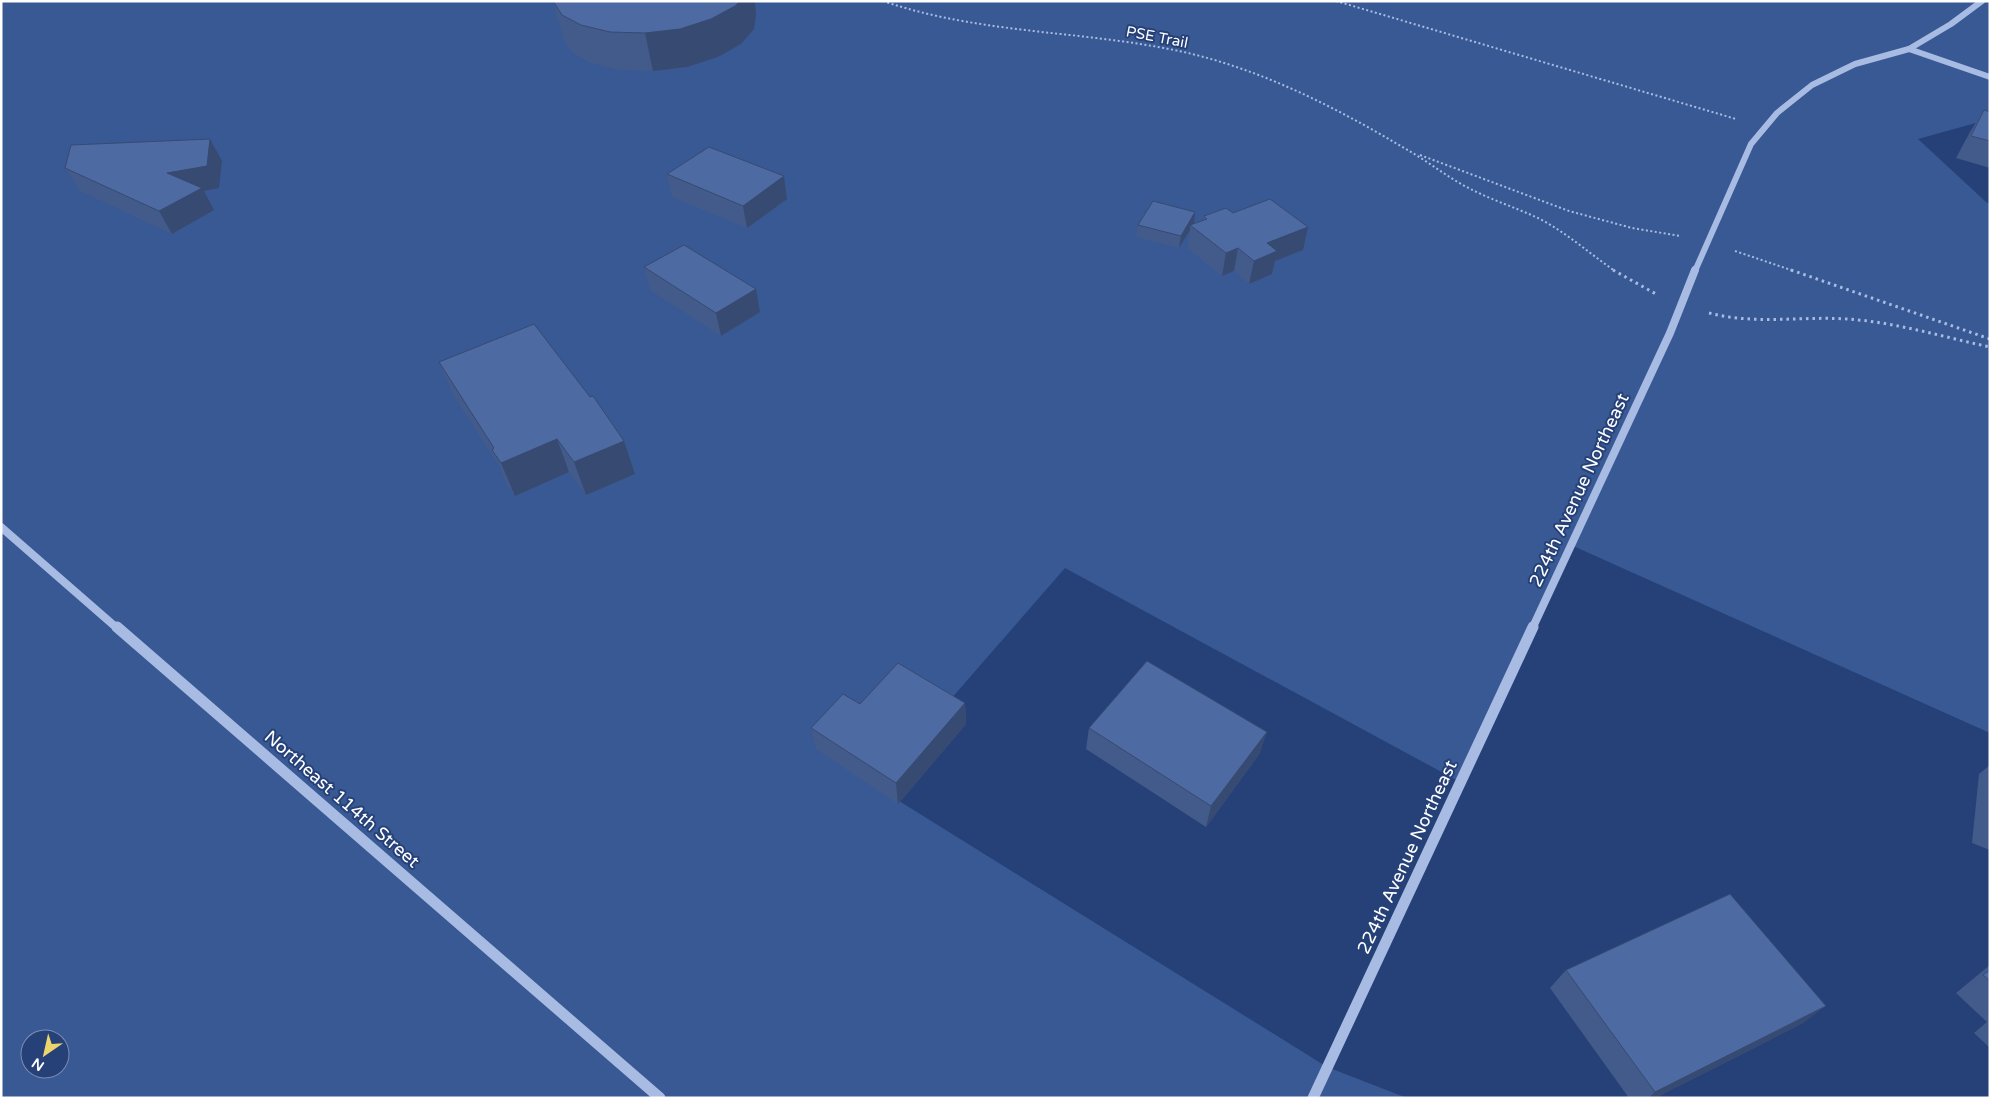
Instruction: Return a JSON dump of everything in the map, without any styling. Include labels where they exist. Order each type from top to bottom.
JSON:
[{"type":"street","name":"224th Avenue Northeast","points":[[1313,1098],[1670,333],[1681,303],[1751,144],[1777,113],[1812,85],[1855,64],[1909,49],[1951,24],[1982,1]]},
{"type":"street","points":[[1909,49],[1990,77]]},
{"type":"street","name":"Northeast 114th Street","points":[[1,527],[660,1098]]},
{"type":"path","name":"PSE Trail","points":[[884,1],[901,8],[948,20],[1001,29],[1091,37],[1158,46],[1247,70],[1317,102],[1410,151]]},
{"type":"path","points":[[1336,1],[1765,128]]},
{"type":"shaded area","points":[[1,1],[1990,1],[1990,119],[1918,139],[1990,204],[1990,733],[1571,545],[1460,782],[1065,568],[875,786],[1327,1067],[1407,1098],[1,1098]]},
{"type":"building","points":[[553,1],[740,1],[735,6],[711,19],[680,29],[645,33],[610,32],[581,25],[562,15]]},
{"type":"building","points":[[1984,110],[1990,112],[1990,141],[1971,136]]},
{"type":"building","points":[[210,139],[207,166],[167,173],[202,188],[159,211],[65,168],[71,145]]},
{"type":"building","points":[[709,147],[784,176],[743,206],[667,174]]},
{"type":"building","points":[[1270,199],[1308,227],[1267,243],[1277,251],[1254,261],[1238,248],[1226,253],[1190,225],[1207,219],[1204,216],[1226,208],[1233,213]]},
{"type":"building","points":[[1153,201],[1195,212],[1181,236],[1138,225]]},
{"type":"building","points":[[684,245],[756,289],[716,313],[644,267]]},
{"type":"building","points":[[534,324],[590,397],[593,396],[624,441],[574,462],[557,439],[501,463],[492,450],[494,448],[439,362]]},
{"type":"building","points":[[1147,661],[1267,732],[1211,806],[1089,728]]},
{"type":"building","points":[[898,663],[965,703],[896,783],[811,728],[843,694],[860,704]]},
{"type":"building","points":[[1730,894],[1826,1006],[1655,1092],[1566,970]]},
{"type":"building","points":[[1990,970],[1990,981],[1983,975]]}]
